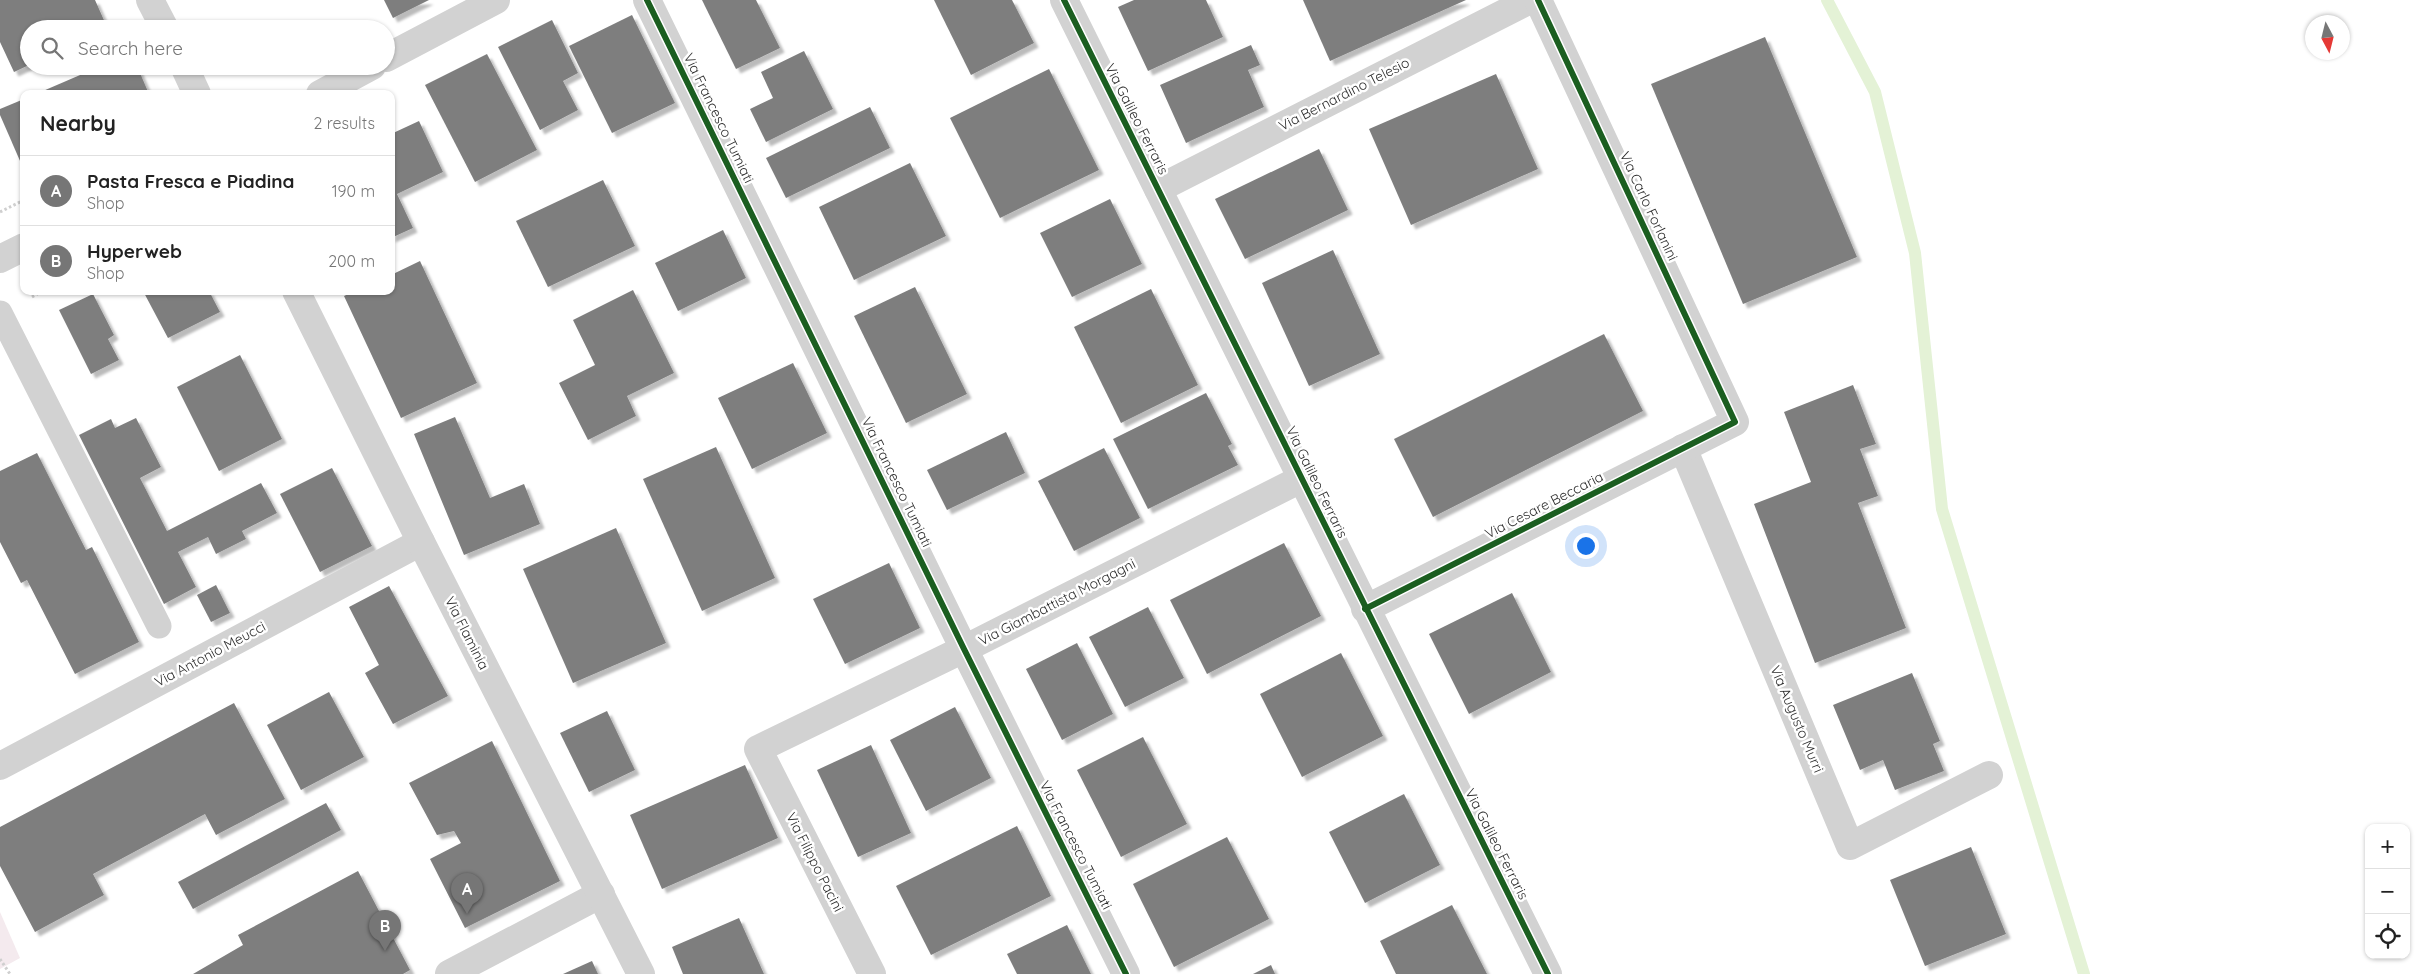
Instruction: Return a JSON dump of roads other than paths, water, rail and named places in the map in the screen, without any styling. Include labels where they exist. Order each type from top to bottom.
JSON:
[{"type":"street","points":[[150,0],[160,20]]},
{"type":"street","points":[[395,53],[496,0]]},
{"type":"street","name":"Via Francesco Tumiati","points":[[647,0],[964,649],[1126,974]]},
{"type":"street","name":"Via Galileo Ferraris","points":[[1064,0],[1548,974]]},
{"type":"street","name":"Via Bernardino Telesio","points":[[1158,189],[1530,0]]},
{"type":"street","name":"Via Carlo Forlanini","points":[[1538,0],[1735,422]]},
{"type":"street","points":[[188,75],[196,90]]},
{"type":"street","points":[[327,90],[355,75]]},
{"type":"street","points":[[0,259],[20,249]]},
{"type":"street","name":"Via Flaminia","points":[[298,295],[421,542],[641,974]]},
{"type":"street","name":"Via Cesare Beccaria","points":[[1365,609],[1735,422]]},
{"type":"street","name":"Via Augusto Murri","points":[[1683,448],[1850,846],[1989,775]]},
{"type":"street","name":"Via Giambattista Morgagni","points":[[758,749],[964,649],[1301,479]]},
{"type":"street","name":"Via Antonio Meucci","points":[[0,766],[421,542]]},
{"type":"street","name":"Via Filippo Pacini","points":[[758,749],[872,974]]},
{"type":"street","points":[[448,974],[601,894]]},
{"type":"lane","points":[[0,313],[159,626]]},
{"type":"waterway","points":[[1827,0],[1875,92],[1915,253],[1942,509],[2084,974]]},
{"type":"place","name":"Pasta Fresca e Piadina","points":[[467,914]]},
{"type":"place","name":"Hyperweb","points":[[385,951]]}]
